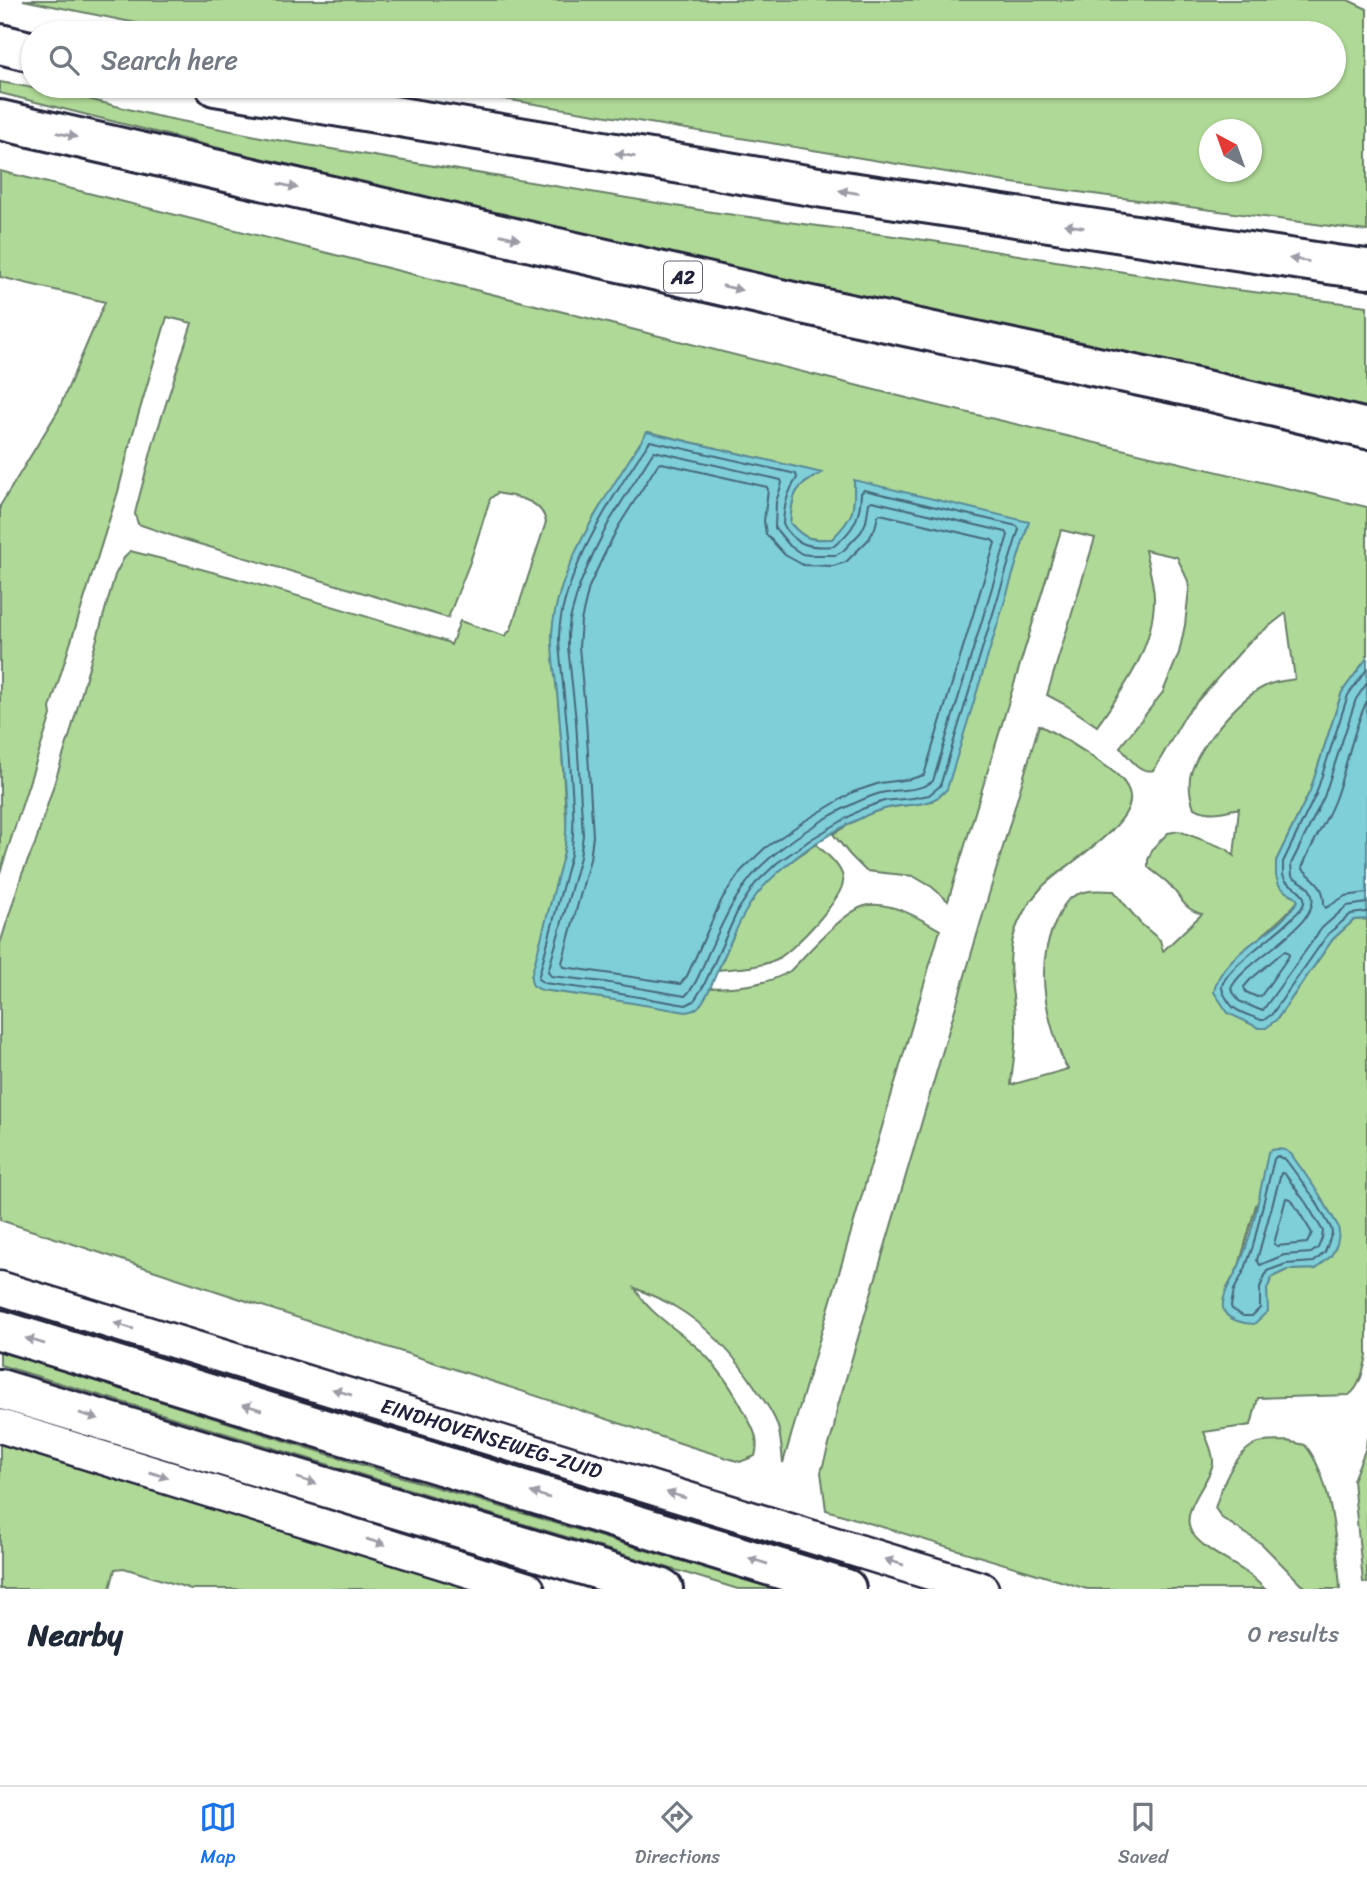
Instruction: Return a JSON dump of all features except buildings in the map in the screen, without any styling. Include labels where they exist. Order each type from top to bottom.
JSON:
[{"type":"main road","points":[[0,44],[21,49]]},
{"type":"main road","points":[[287,98],[824,188],[1367,269]]},
{"type":"main road","name":"A2","points":[[0,120],[802,304],[1196,388],[1367,429]]},
{"type":"main road","name":"EINDHOVENSEWEG-ZUID","points":[[0,1330],[846,1589]]},
{"type":"main road","points":[[0,1389],[663,1589]]},
{"type":"street","name":"EINDHOVENSEWEG-ZUID","points":[[0,1288],[982,1589]]},
{"type":"street","points":[[0,1426],[528,1589]]},
{"type":"green space","points":[[23,0],[1348,0],[1367,9],[1367,231],[1012,183],[498,98],[1346,98],[1346,21],[126,21]]},
{"type":"green space","points":[[0,82],[21,86],[21,98],[84,98],[156,116],[271,139],[712,212],[932,241],[1229,289],[1367,306],[1367,411],[796,286],[382,189],[0,93]]},
{"type":"green space","points":[[0,171],[935,405],[1367,507],[1367,658],[1342,692],[1310,791],[1276,861],[1285,891],[1295,896],[1298,901],[1231,962],[1277,1019],[1333,939],[1354,920],[1367,919],[1367,1356],[1363,1372],[1356,1388],[1349,1395],[1258,1398],[1251,1425],[1204,1432],[1213,1463],[1189,1516],[1192,1533],[1197,1539],[1247,1573],[1265,1589],[1087,1589],[826,1510],[821,1472],[837,1409],[1039,725],[1077,746],[1113,771],[1126,785],[1130,796],[1128,808],[1121,820],[1096,844],[1043,886],[1019,921],[1010,963],[1016,1032],[1011,1085],[1068,1069],[1050,1019],[1044,976],[1051,933],[1069,899],[1087,891],[1114,891],[1140,923],[1160,940],[1163,951],[1202,914],[1185,905],[1167,882],[1148,867],[1148,860],[1153,848],[1168,833],[1179,831],[1227,849],[1234,856],[1239,808],[1211,813],[1194,808],[1190,775],[1213,734],[1246,699],[1268,685],[1295,679],[1286,613],[1249,642],[1186,714],[1154,770],[1144,770],[1120,747],[1163,692],[1179,653],[1185,625],[1188,581],[1177,557],[1145,550],[1154,592],[1149,634],[1136,666],[1097,726],[1047,695],[1095,538],[1061,530],[948,901],[913,876],[866,871],[833,834],[881,810],[932,801],[854,481],[854,500],[849,520],[832,539],[813,539],[804,536],[790,523],[791,513],[796,492],[821,473],[648,432],[595,515],[565,579],[555,615],[552,633],[567,833],[542,990],[602,998],[700,1005],[710,988],[761,983],[790,971],[839,922],[869,905],[897,909],[940,930],[783,1463],[779,1431],[773,1416],[751,1380],[732,1356],[687,1314],[635,1288],[655,1314],[707,1357],[736,1397],[753,1429],[757,1445],[755,1456],[740,1462],[0,1220],[0,944],[70,734],[115,575],[125,556],[130,551],[250,582],[369,617],[451,645],[460,621],[505,636],[511,629],[546,522],[539,508],[527,500],[497,493],[490,499],[470,562],[448,618],[138,524],[135,514],[154,441],[192,323],[167,317],[118,492],[0,873],[0,506],[58,411],[105,302],[0,277]],"holes":[[[1291,1155],[1338,1226],[1316,1269],[1287,1270],[1272,1277],[1267,1289],[1227,1288],[1239,1266],[1256,1205]]]},
{"type":"green space","points":[[816,844],[836,864],[843,878],[842,886],[828,909],[806,935],[777,959],[755,966],[718,970],[754,897],[767,881]]},
{"type":"green space","points":[[0,1351],[375,1469],[775,1589],[738,1589],[0,1365]]},
{"type":"green space","points":[[1367,1437],[1367,1583],[1363,1582],[1353,1480],[1366,1448]]},
{"type":"green space","points":[[0,1438],[499,1589],[191,1589],[124,1568],[115,1569],[110,1589],[0,1589]]},
{"type":"green space","points":[[1287,1441],[1305,1445],[1321,1475],[1331,1513],[1340,1589],[1306,1589],[1262,1544],[1222,1518],[1215,1508],[1229,1473],[1239,1457],[1261,1442]]},
{"type":"water","points":[[647,432],[822,473],[800,487],[794,497],[791,513],[790,523],[804,536],[813,539],[832,539],[845,525],[852,513],[854,480],[1029,522],[947,789],[927,802],[888,808],[851,823],[802,853],[780,871],[761,890],[746,911],[703,1001],[695,1009],[686,1012],[542,990],[534,986],[531,980],[564,852],[566,833],[562,746],[552,648],[556,608],[574,555],[602,503]]},
{"type":"water","points":[[1367,658],[1367,919],[1354,920],[1333,939],[1277,1019],[1266,1028],[1259,1028],[1228,1013],[1214,992],[1217,981],[1231,961],[1280,922],[1298,901],[1279,885],[1276,861],[1310,791],[1342,692]]},
{"type":"water","points":[[1277,1149],[1291,1154],[1319,1194],[1338,1226],[1339,1233],[1331,1256],[1316,1269],[1287,1270],[1272,1277],[1267,1289],[1268,1311],[1254,1324],[1246,1323],[1227,1316],[1223,1308],[1224,1298],[1248,1240],[1268,1153]]}]
